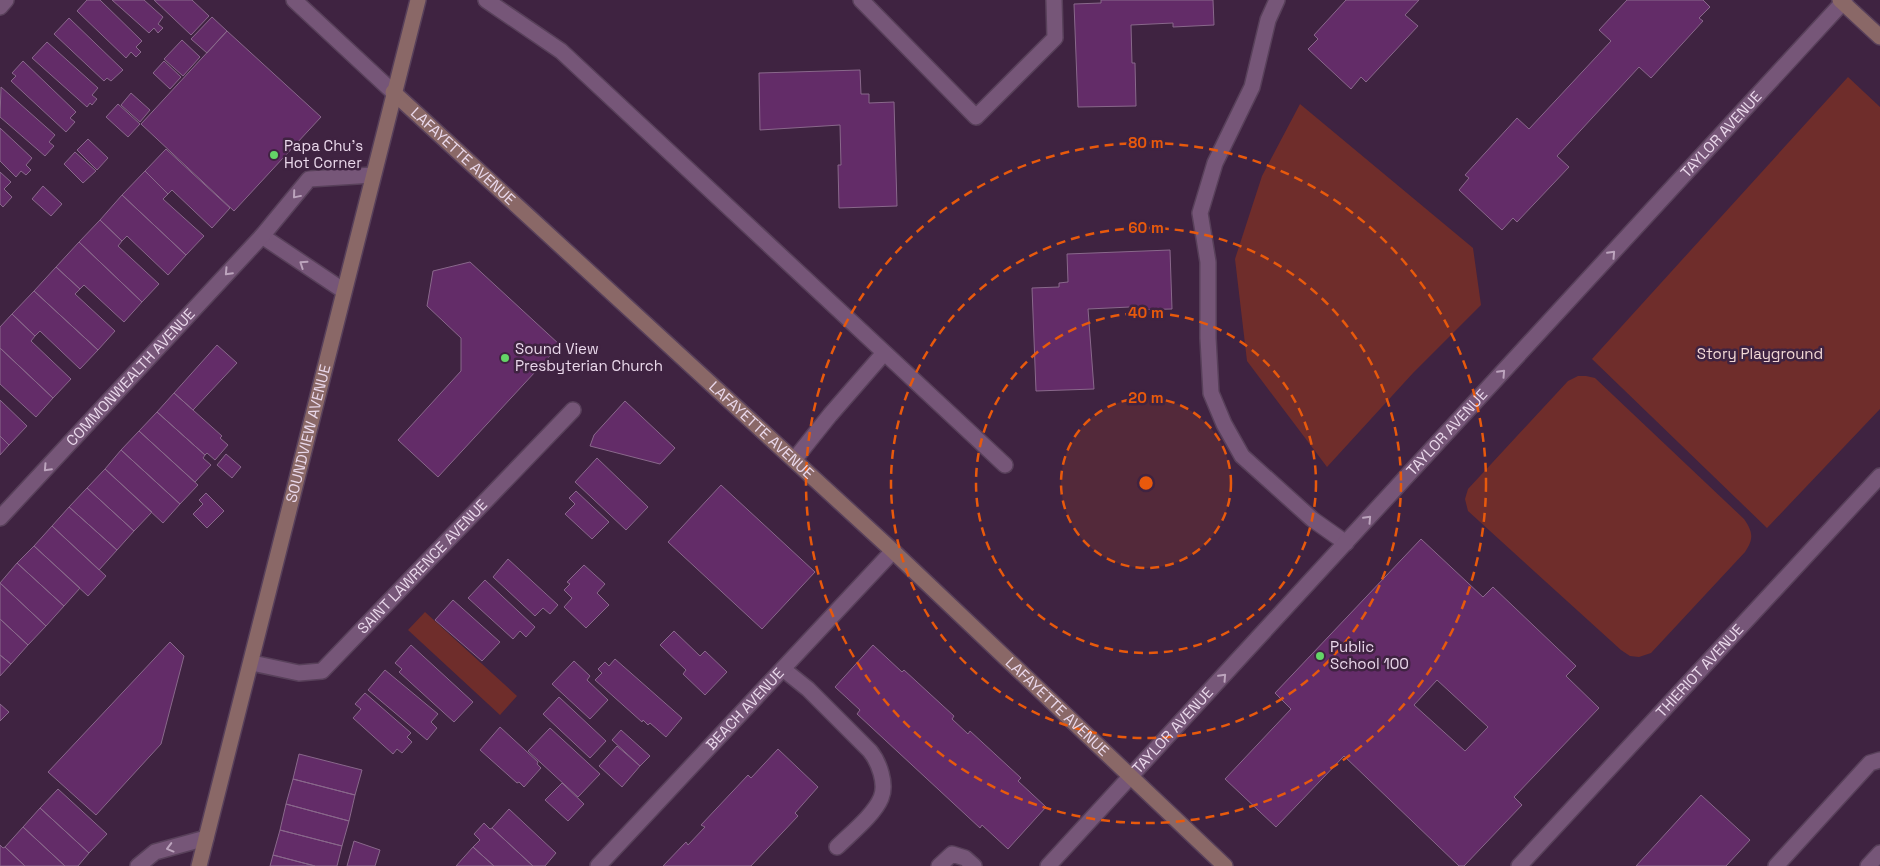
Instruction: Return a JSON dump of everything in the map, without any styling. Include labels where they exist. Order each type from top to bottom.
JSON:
[{"type":"street","points":[[0,7],[6,0]]},
{"type":"street","name":"LAFAYETTE AVENUE","points":[[294,0],[892,551],[1225,866]]},
{"type":"street","name":"SOUNDVIEW AVENUE","points":[[199,866],[252,662],[393,92],[418,0]]},
{"type":"street","points":[[486,0],[561,51],[1004,466]]},
{"type":"street","points":[[861,0],[976,117],[1055,38],[1054,0]]},
{"type":"street","points":[[1277,0],[1268,20],[1252,87],[1215,163],[1200,213],[1208,262],[1208,338],[1211,393],[1224,424],[1242,456],[1312,519],[1346,543]]},
{"type":"street","points":[[1843,1],[1880,37]]},
{"type":"street","name":"TAYLOR AVENUE","points":[[1048,866],[1843,1]]},
{"type":"street","name":"COMMONWEALTH AVENUE","points":[[0,518],[262,236],[309,179],[373,176]]},
{"type":"street","points":[[262,236],[344,291]]},
{"type":"street","points":[[794,460],[884,353]]},
{"type":"street","name":"SAINT LAWRENCE AVENUE","points":[[252,662],[299,673],[322,671],[574,410]]},
{"type":"street","name":"THIERIOT AVENUE","points":[[1519,866],[1880,476]]},
{"type":"street","name":"BEACH AVENUE","points":[[598,866],[892,551]]},
{"type":"street","points":[[783,669],[808,689],[878,760],[881,770],[882,796],[874,809],[837,847]]},
{"type":"street","points":[[1776,866],[1870,763],[1880,760]]},
{"type":"street","points":[[138,866],[155,852],[206,838]]},
{"type":"street","points":[[1868,866],[1880,853]]},
{"type":"street","points":[[939,866],[952,854],[965,858],[974,866]]},
{"type":"green space","name":"Story Playground","points":[[1848,77],[1880,107],[1880,409],[1767,528],[1592,359]]},
{"type":"green space","points":[[1300,104],[1473,248],[1481,305],[1413,373],[1327,467],[1247,361],[1235,259],[1262,176]]},
{"type":"green space","points":[[1578,376],[1595,378],[1744,519],[1751,532],[1750,543],[1745,552],[1651,653],[1639,657],[1630,656],[1621,650],[1468,511],[1465,499],[1468,489],[1568,381]]},
{"type":"green space","points":[[425,612],[517,696],[500,715],[408,630]]},
{"type":"building","points":[[87,0],[100,0],[142,41],[136,47],[141,52],[136,57],[131,52],[126,58],[77,11]]},
{"type":"building","points":[[112,0],[144,0],[163,17],[158,24],[163,28],[158,33],[154,28],[149,33]]},
{"type":"building","points":[[154,0],[192,0],[209,16],[191,35]]},
{"type":"building","points":[[1101,0],[1213,0],[1214,25],[1173,27],[1173,23],[1131,25],[1132,63],[1135,63],[1136,106],[1078,107],[1074,4],[1101,3]]},
{"type":"building","points":[[1346,0],[1419,0],[1405,15],[1418,26],[1366,82],[1361,77],[1351,89],[1308,49],[1318,39],[1314,35]]},
{"type":"building","points":[[1627,0],[1703,0],[1710,7],[1699,18],[1703,21],[1651,78],[1639,67],[1557,156],[1569,167],[1517,222],[1513,218],[1502,230],[1459,190],[1469,178],[1465,175],[1517,118],[1529,129],[1611,41],[1599,30]]},
{"type":"building","points":[[212,17],[227,31],[207,53],[191,39]]},
{"type":"building","points":[[69,18],[123,70],[111,81],[107,78],[104,81],[54,34]]},
{"type":"building","points":[[227,31],[321,117],[234,211],[141,124]]},
{"type":"building","points":[[182,40],[200,57],[183,76],[164,59]]},
{"type":"building","points":[[47,42],[98,88],[92,95],[97,99],[92,105],[90,103],[87,107],[32,58]]},
{"type":"building","points":[[23,61],[76,112],[70,118],[75,122],[66,132],[11,81],[16,76],[12,73]]},
{"type":"building","points":[[164,61],[181,77],[170,89],[153,73]]},
{"type":"building","points":[[860,70],[861,94],[869,94],[869,103],[894,102],[897,206],[839,208],[838,165],[841,165],[840,125],[760,130],[759,73]]},
{"type":"building","points":[[1,87],[55,135],[49,142],[54,146],[45,156],[0,117]]},
{"type":"building","points":[[131,93],[150,110],[140,122],[121,105]]},
{"type":"building","points":[[118,104],[140,124],[128,137],[106,117]]},
{"type":"building","points":[[0,128],[32,158],[26,165],[31,170],[26,175],[21,171],[16,177],[0,161]]},
{"type":"building","points":[[88,139],[108,158],[97,170],[77,150]]},
{"type":"building","points":[[166,149],[230,208],[212,228],[172,190],[168,194],[145,171]]},
{"type":"building","points":[[75,152],[96,171],[83,183],[64,164]]},
{"type":"building","points":[[145,171],[168,194],[163,199],[204,236],[186,255],[122,195]]},
{"type":"building","points":[[0,172],[11,182],[4,189],[12,197],[3,207],[0,204]]},
{"type":"building","points":[[43,186],[62,204],[51,216],[32,199]]},
{"type":"building","points":[[122,195],[186,255],[168,275],[127,236],[122,241],[100,220]]},
{"type":"building","points":[[100,220],[122,241],[118,246],[159,284],[142,302],[79,242]]},
{"type":"building","points":[[79,242],[142,302],[124,322],[84,285],[80,289],[56,267]]},
{"type":"building","points":[[1170,250],[1172,309],[1130,310],[1130,307],[1088,309],[1094,389],[1036,391],[1032,288],[1059,287],[1059,283],[1068,282],[1067,254]]},
{"type":"building","name":"Sound View Presbyterian Church","points":[[470,262],[560,345],[438,477],[398,440],[461,371],[461,338],[427,306],[433,271]]},
{"type":"building","points":[[56,267],[80,289],[75,294],[115,331],[98,350],[34,291]]},
{"type":"building","points":[[34,291],[98,350],[80,369],[40,331],[35,336],[12,314]]},
{"type":"building","points":[[12,314],[35,336],[31,341],[71,379],[53,398],[0,348],[0,327]]},
{"type":"building","points":[[217,345],[237,363],[193,410],[174,393]]},
{"type":"building","points":[[0,348],[53,398],[36,417],[0,384]]},
{"type":"building","points":[[174,393],[222,436],[220,438],[228,445],[215,460],[207,453],[205,455],[157,412]]},
{"type":"building","points":[[0,400],[27,426],[9,445],[0,436]]},
{"type":"building","points":[[625,401],[675,448],[660,464],[590,446],[594,435]]},
{"type":"building","points":[[157,412],[205,455],[203,458],[211,465],[195,482],[139,431]]},
{"type":"building","points":[[139,431],[198,485],[180,504],[121,450]]},
{"type":"building","points":[[0,436],[9,445],[0,455]]},
{"type":"building","points":[[121,450],[180,504],[163,523],[105,469]]},
{"type":"building","points":[[226,454],[241,467],[232,478],[217,465]]},
{"type":"building","points":[[597,458],[648,507],[626,530],[575,482]]},
{"type":"building","points":[[105,469],[152,512],[134,531],[87,488]]},
{"type":"building","points":[[721,485],[815,572],[762,629],[668,542]]},
{"type":"building","points":[[87,488],[134,531],[117,550],[69,507]]},
{"type":"building","points":[[576,491],[609,522],[592,539],[565,514],[575,504],[569,498]]},
{"type":"building","points":[[206,493],[224,511],[207,528],[193,514],[203,504],[199,500]]},
{"type":"building","points":[[69,507],[117,550],[99,570],[52,526]]},
{"type":"building","points":[[52,526],[106,576],[88,596],[34,546]]},
{"type":"building","points":[[1421,539],[1483,597],[1493,587],[1576,666],[1566,676],[1599,708],[1514,797],[1522,805],[1464,866],[1459,866],[1344,756],[1276,827],[1225,779],[1291,709],[1275,693]],"holes":[[[1437,680],[1488,727],[1465,751],[1414,705]]]},
{"type":"building","points":[[34,546],[80,588],[64,606],[17,563]]},
{"type":"building","points":[[508,559],[558,605],[550,614],[543,608],[535,616],[493,577]]},
{"type":"building","points":[[17,563],[64,606],[46,626],[0,583]]},
{"type":"building","points":[[584,565],[605,584],[597,593],[609,605],[586,628],[564,607],[572,598],[564,590],[570,584],[567,582]]},
{"type":"building","points":[[485,580],[535,627],[526,637],[520,631],[513,639],[468,598]]},
{"type":"building","points":[[0,583],[46,626],[28,645],[0,619]]},
{"type":"building","points":[[453,600],[500,642],[482,661],[435,620]]},
{"type":"building","points":[[0,619],[28,645],[11,664],[0,655]]},
{"type":"building","points":[[674,631],[700,656],[705,651],[727,672],[705,695],[683,674],[686,670],[660,645]]},
{"type":"building","points":[[170,642],[184,656],[161,744],[96,815],[48,772]]},
{"type":"building","points":[[411,645],[473,702],[454,722],[399,672],[402,669],[395,663]]},
{"type":"building","points":[[873,645],[902,672],[904,670],[954,716],[952,719],[968,734],[970,731],[1021,778],[1018,781],[1046,807],[1008,849],[982,825],[980,828],[857,714],[860,710],[835,687]]},
{"type":"building","points":[[0,655],[11,664],[0,676]]},
{"type":"building","points":[[615,659],[682,718],[666,737],[650,723],[648,725],[643,720],[642,722],[595,680],[602,673],[598,669],[605,662],[609,666]]},
{"type":"building","points":[[574,661],[590,676],[587,680],[608,700],[590,719],[552,684]]},
{"type":"building","points":[[385,670],[438,714],[431,722],[437,728],[427,740],[368,690]]},
{"type":"building","points":[[365,693],[411,733],[407,737],[412,742],[402,753],[397,749],[393,754],[353,718],[361,709],[355,704]]},
{"type":"building","points":[[559,697],[606,741],[590,758],[543,714]]},
{"type":"building","points":[[0,704],[9,712],[0,721]]},
{"type":"building","points":[[500,727],[538,762],[537,764],[541,768],[524,787],[480,750]]},
{"type":"building","points":[[550,728],[600,774],[578,797],[528,751]]},
{"type":"building","points":[[621,730],[650,756],[640,766],[612,740]]},
{"type":"building","points":[[617,746],[640,766],[622,787],[599,766]]},
{"type":"building","points":[[778,749],[818,787],[795,813],[798,816],[751,866],[663,866],[686,842],[688,845],[705,827],[701,825],[748,775],[751,778]]},
{"type":"building","points":[[299,754],[362,770],[355,795],[293,779]]},
{"type":"building","points":[[293,779],[355,795],[349,821],[286,804]]},
{"type":"building","points":[[562,783],[584,804],[568,821],[545,800]]},
{"type":"building","points":[[58,789],[107,834],[89,853],[40,808]]},
{"type":"building","points":[[1701,795],[1750,840],[1726,866],[1636,866]]},
{"type":"building","points":[[286,804],[349,821],[342,846],[280,830]]},
{"type":"building","points":[[40,808],[89,853],[78,866],[65,866],[23,827]]},
{"type":"building","points":[[509,809],[556,853],[545,866],[533,866],[492,828]]},
{"type":"building","points":[[484,823],[490,829],[492,828],[533,866],[494,866],[473,847],[480,840],[474,834]]},
{"type":"building","points":[[23,827],[65,866],[25,866],[5,847]]},
{"type":"building","points":[[280,830],[342,846],[337,866],[315,866],[273,855]]},
{"type":"building","points":[[354,841],[380,850],[375,866],[347,866]]},
{"type":"building","points":[[0,845],[3,848],[5,847],[25,866],[0,866]]},
{"type":"building","points":[[473,847],[494,866],[456,866]]},
{"type":"building","points":[[273,855],[315,866],[270,866]]},
{"type":"place","name":"Papa Chu's Hot Corner","points":[[274,155]]},
{"type":"place","name":"Sound View Presbyterian Church","points":[[505,358]]},
{"type":"place","name":"Public School 100","points":[[1320,656]]}]
